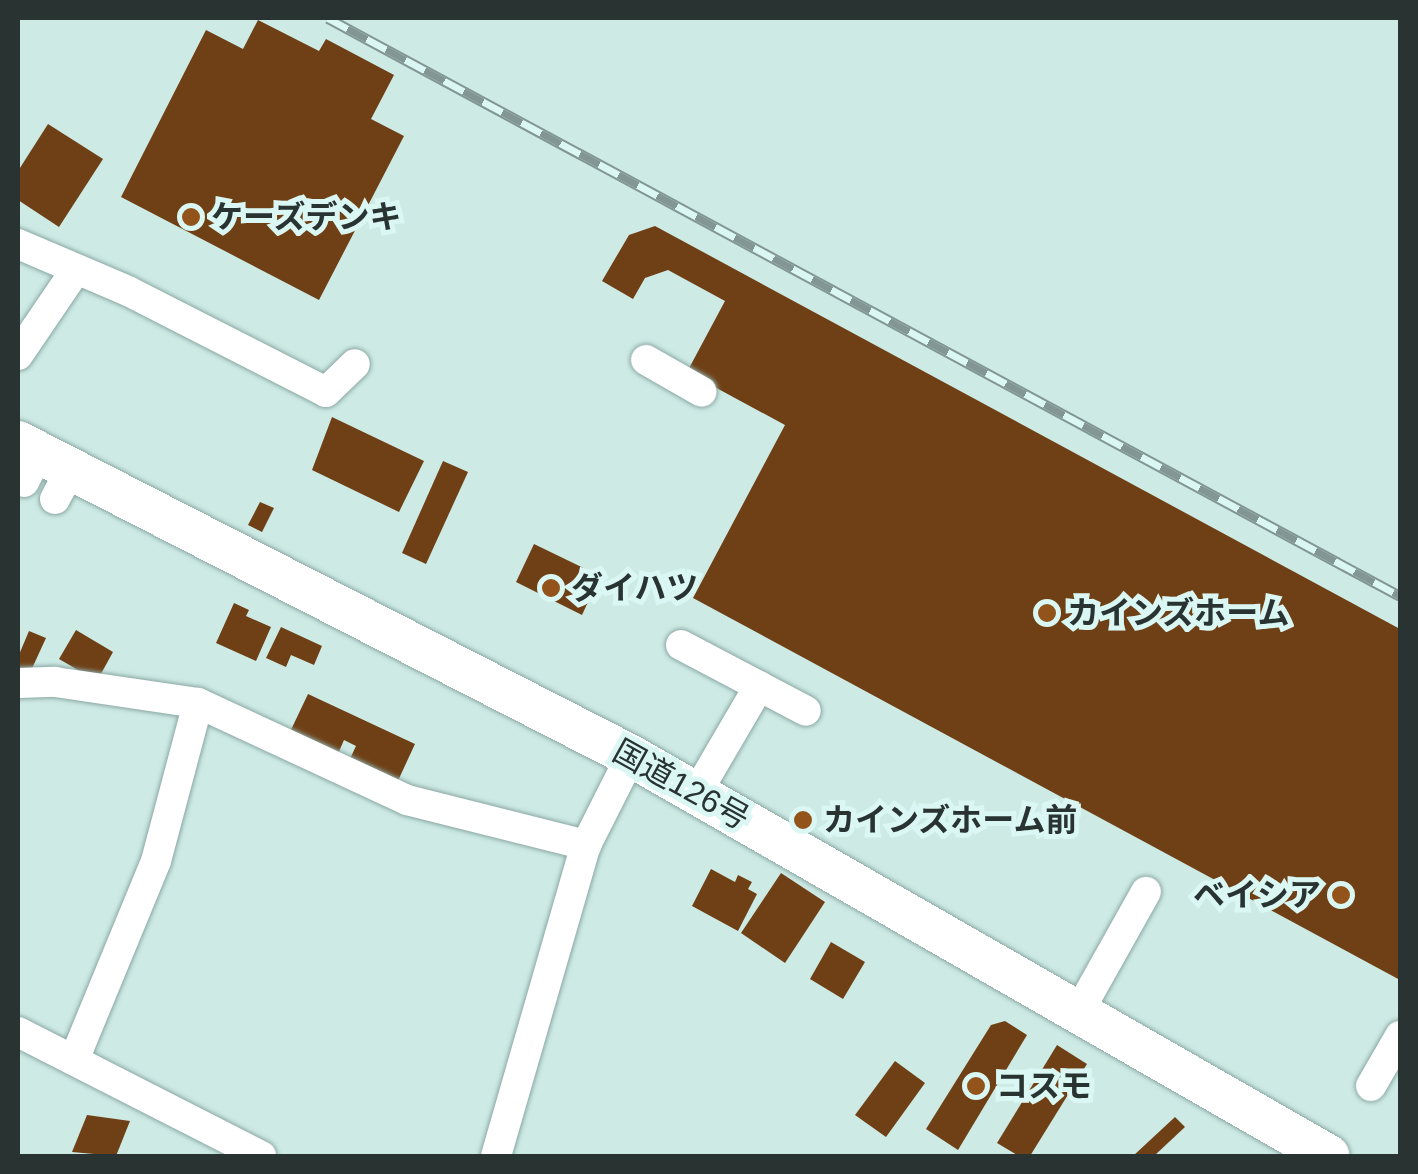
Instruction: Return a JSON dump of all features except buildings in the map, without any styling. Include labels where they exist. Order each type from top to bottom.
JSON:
[{"type":"highway","name":"国道126号","points":[[41,469],[631,756],[1328,1156]]},
{"type":"street","points":[[18,244],[128,291],[326,392],[355,364]]},
{"type":"street","points":[[18,355],[75,271]]},
{"type":"street","points":[[646,360],[702,392]]},
{"type":"street","points":[[682,645],[806,711]]},
{"type":"street","points":[[18,683],[56,682],[198,703],[407,800],[586,845]]},
{"type":"street","points":[[696,794],[759,686]]},
{"type":"street","points":[[74,1060],[156,861],[198,703]]},
{"type":"street","points":[[496,1156],[586,845],[631,756]]},
{"type":"street","points":[[1078,1013],[1146,892]]},
{"type":"street","points":[[18,1032],[253,1155]]},
{"type":"street","points":[[1371,1086],[1400,1036]]},
{"type":"railway","points":[[328,18],[1400,596]]},
{"type":"place","name":"ケーズデンキ","points":[[191,217]]},
{"type":"place","name":"ダイハツ","points":[[551,588]]},
{"type":"place","name":"カインズホーム","points":[[1047,613]]},
{"type":"place","name":"カインズホーム前","points":[[803,820]]},
{"type":"place","name":"ベイシア","points":[[1341,895]]},
{"type":"place","name":"コスモ","points":[[976,1086]]}]
